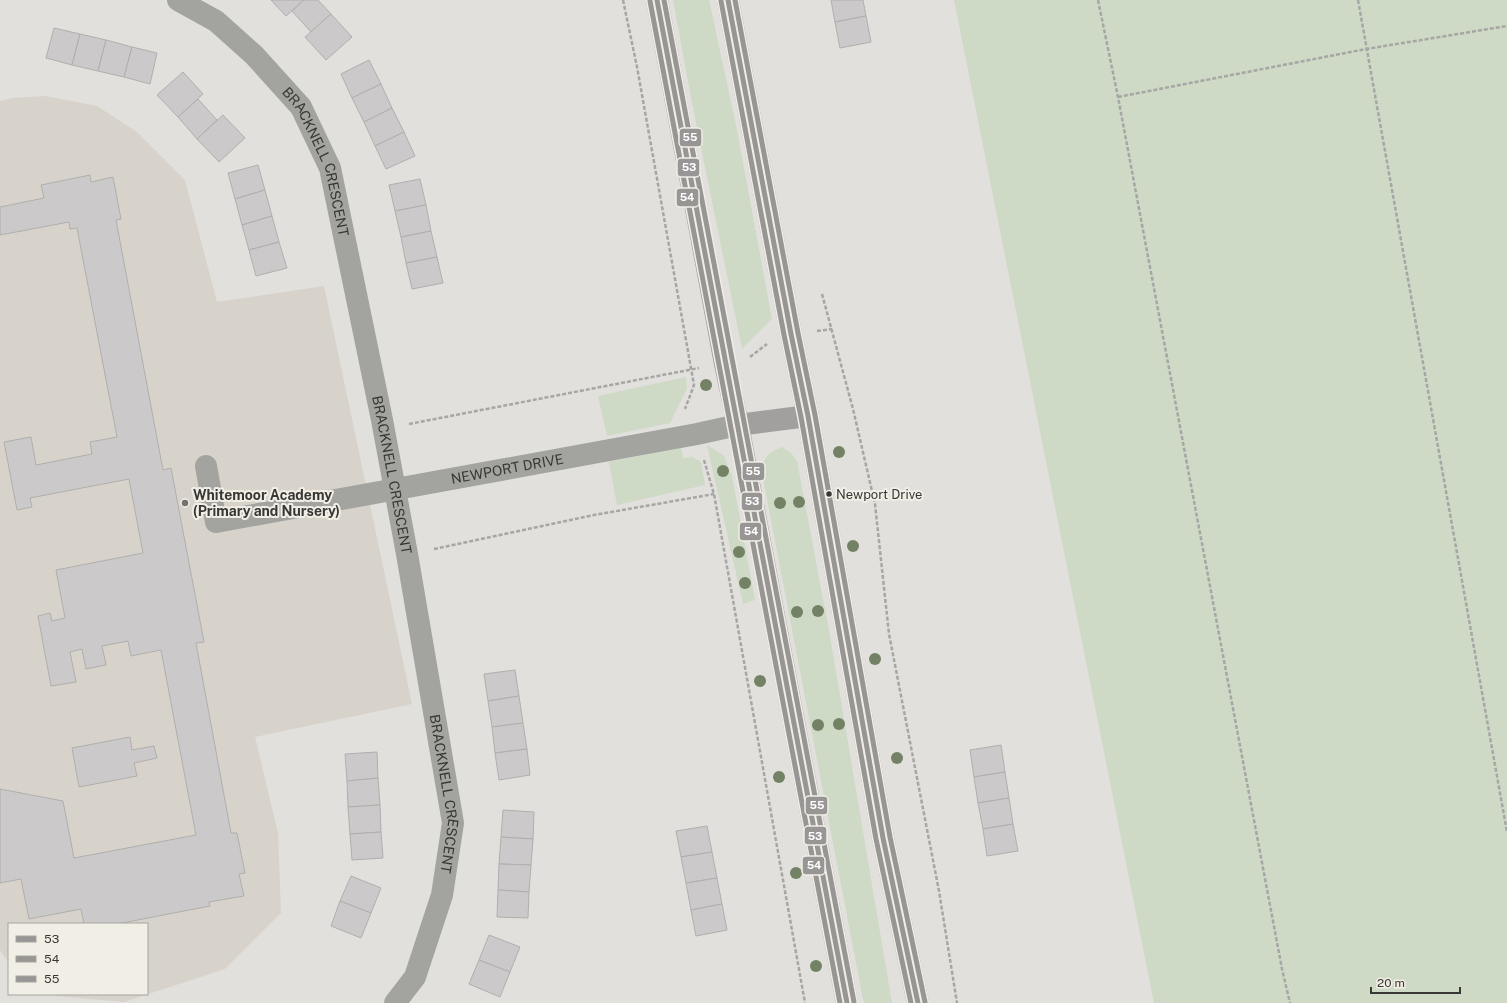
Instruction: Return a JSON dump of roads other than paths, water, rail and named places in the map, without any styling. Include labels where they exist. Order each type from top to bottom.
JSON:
[{"type":"highway","points":[[657,0],[846,1003]]},
{"type":"highway","points":[[728,0],[791,334],[808,416],[883,838],[918,1003]]},
{"type":"highway","points":[[738,425],[808,416]]},
{"type":"street","name":"BRACKNELL CRESCENT","points":[[178,0],[216,21],[254,55],[301,107],[330,168],[407,554],[453,823],[442,895],[415,977],[395,1003]]},
{"type":"street","name":"NEWPORT DRIVE","points":[[206,466],[216,522],[738,425]]},
{"type":"place","name":"Newport Drive","points":[[829,494]]},
{"type":"place","name":"Whitemoor Academy (Primary and Nursery)","points":[[185,503]]}]
